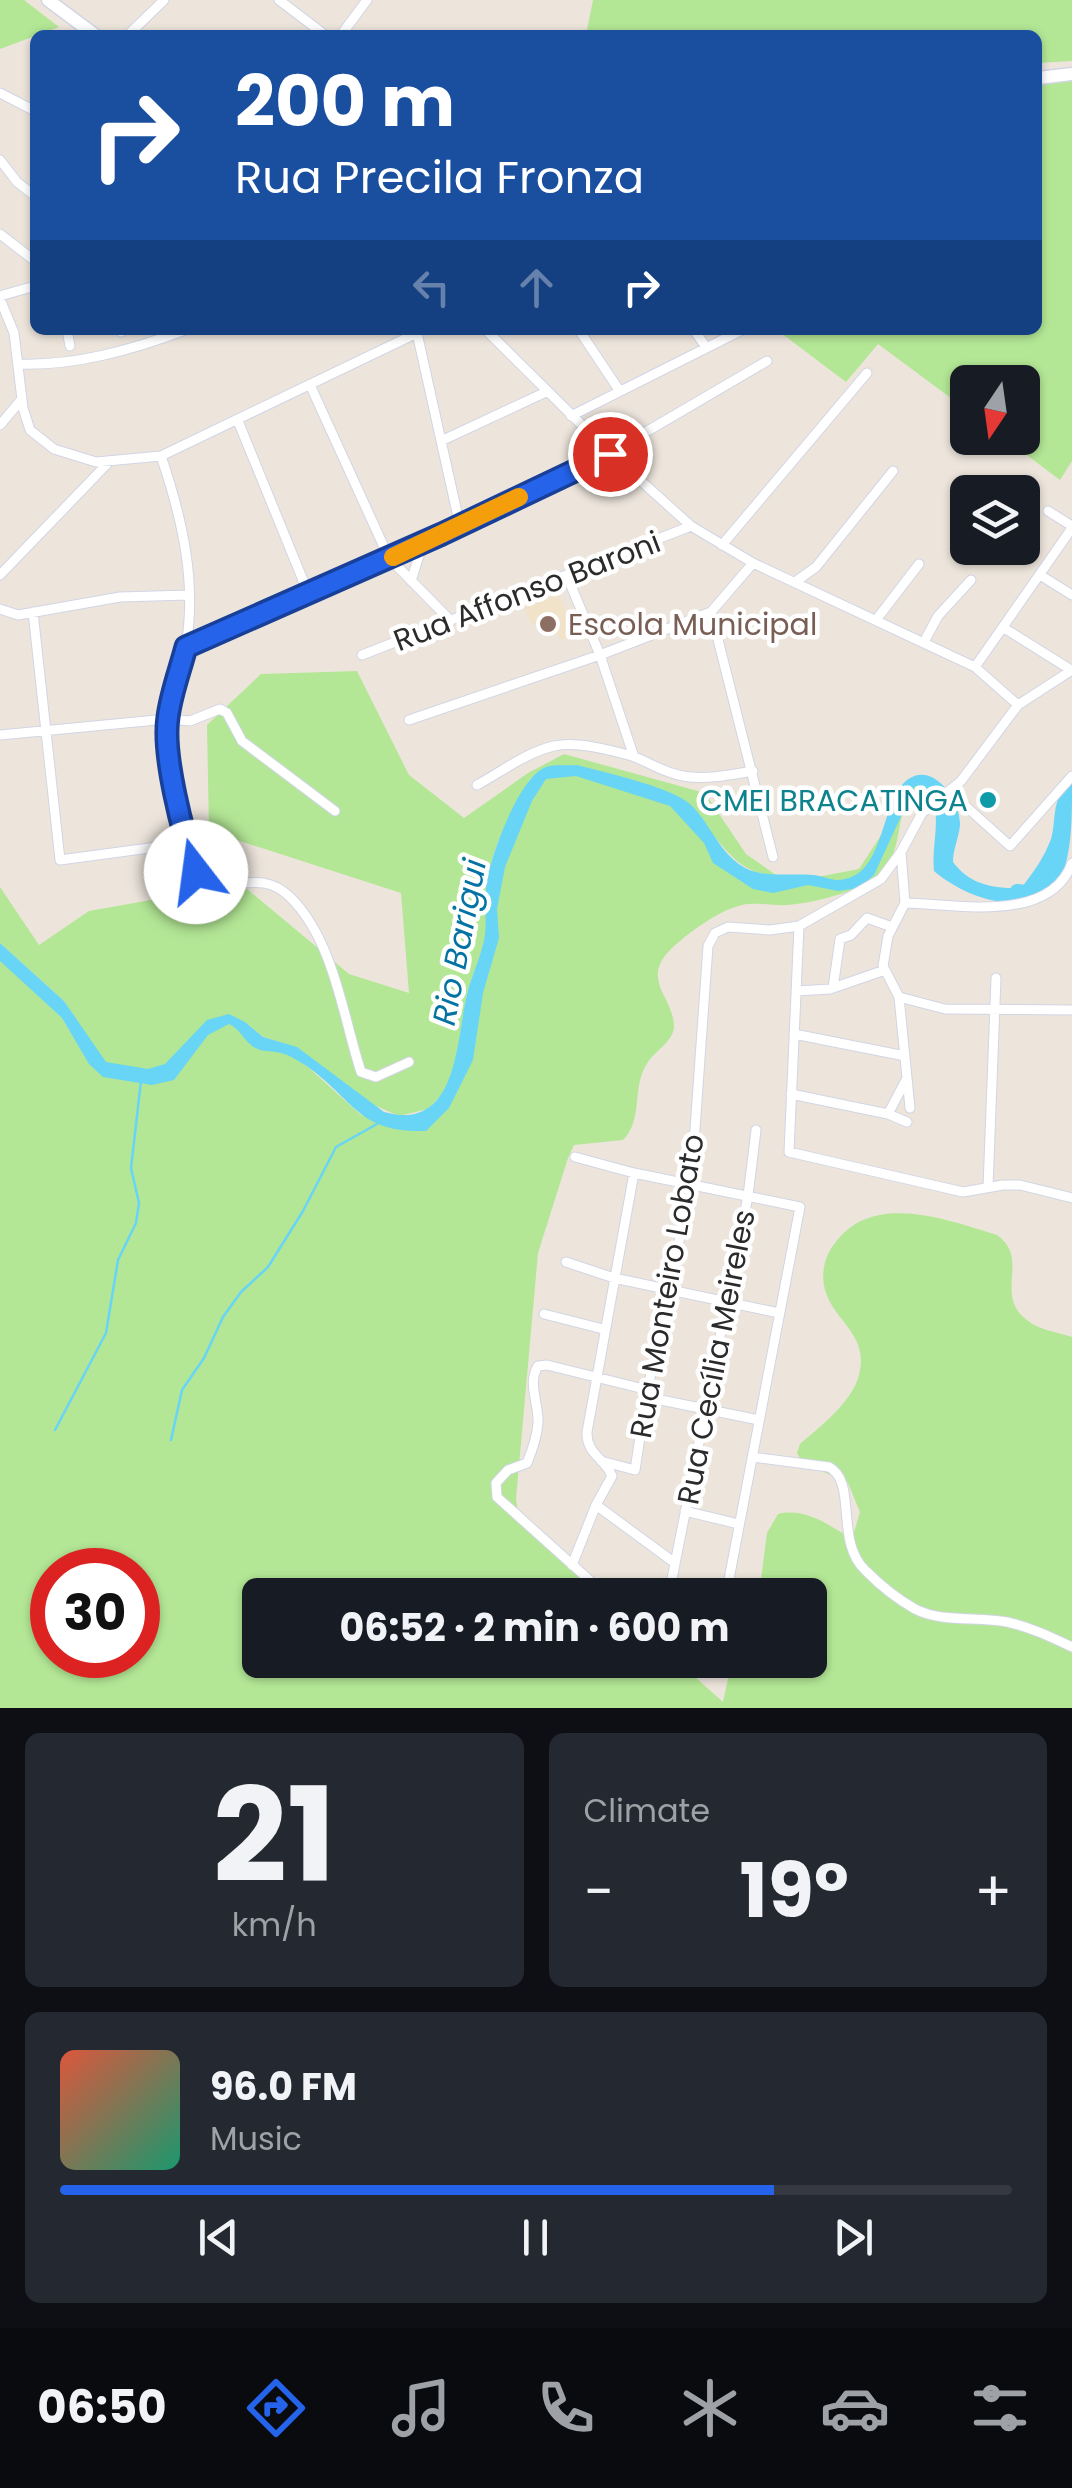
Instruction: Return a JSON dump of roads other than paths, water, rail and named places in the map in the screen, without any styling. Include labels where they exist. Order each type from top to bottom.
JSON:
[{"type":"main road","points":[[48,0],[89,30]]},
{"type":"main road","points":[[1042,78],[1072,74]]},
{"type":"street","points":[[133,30],[164,0]]},
{"type":"street","points":[[280,0],[318,30]]},
{"type":"street","points":[[345,30],[367,0]]},
{"type":"street","points":[[0,92],[30,107]]},
{"type":"street","points":[[0,160],[30,192]]},
{"type":"street","points":[[0,234],[30,258]]},
{"type":"street","points":[[30,288],[0,297],[14,333],[22,400],[30,430],[54,449],[108,462],[162,456],[414,335]]},
{"type":"street","points":[[68,335],[70,346]]},
{"type":"street","points":[[18,364],[35,365],[126,351],[171,335]]},
{"type":"street","points":[[418,335],[460,526]]},
{"type":"street","points":[[491,335],[610,454],[691,526],[754,563],[975,666],[1018,704]]},
{"type":"street","points":[[581,335],[619,390]]},
{"type":"street","points":[[697,335],[706,348]]},
{"type":"street","points":[[571,416],[732,335]]},
{"type":"street","points":[[186,647],[423,543],[610,454],[768,361]]},
{"type":"street","points":[[722,546],[867,373]]},
{"type":"street","points":[[311,387],[389,558],[450,621]]},
{"type":"street","points":[[441,441],[546,392]]},
{"type":"street","points":[[0,425],[22,400]]},
{"type":"street","points":[[238,421],[309,594]]},
{"type":"street","points":[[162,456],[185,532],[188,594],[186,647],[167,719],[168,750],[186,844],[196,872],[207,882],[220,885],[252,881],[274,886],[290,897],[314,932],[328,964],[345,1008],[361,1072],[376,1077],[408,1062]]},
{"type":"street","points":[[0,574],[108,462]]},
{"type":"street","points":[[794,582],[816,566],[893,471]]},
{"type":"street","points":[[975,666],[1072,527],[1048,511]]},
{"type":"street","name":"Rua Affonso Baroni","points":[[362,655],[691,526]]},
{"type":"street","points":[[411,581],[423,543]]},
{"type":"street","points":[[408,720],[600,655],[711,612],[754,563]]},
{"type":"street","points":[[876,620],[919,564]]},
{"type":"street","points":[[814,592],[816,566]]},
{"type":"street","points":[[1040,574],[1072,594]]},
{"type":"street","points":[[567,576],[600,655],[634,757]]},
{"type":"street","points":[[924,642],[938,616],[971,580]]},
{"type":"street","points":[[0,610],[11,615],[120,597],[188,594]]},
{"type":"street","points":[[33,612],[60,860],[186,844]]},
{"type":"street","points":[[711,612],[774,857]]},
{"type":"street","points":[[1004,628],[1072,670],[1018,704],[951,790],[922,813],[882,879],[799,926],[790,1152],[963,1192],[1020,1185],[1072,1198]]},
{"type":"street","points":[[0,735],[167,719],[190,721],[220,709],[227,713],[242,741],[335,811]]},
{"type":"street","points":[[478,785],[557,745],[634,757],[682,776],[720,777],[753,771]]},
{"type":"street","points":[[951,790],[1010,846],[1072,776]]},
{"type":"street","points":[[901,852],[905,902],[884,950],[885,970],[899,997],[910,1108]]},
{"type":"street","points":[[905,902],[1018,906],[1043,898],[1071,869]]},
{"type":"street","points":[[832,988],[840,939],[851,936],[867,918],[892,928]]},
{"type":"street","name":"Rua Monteiro Lobato","points":[[601,1461],[636,1470],[647,1393],[691,1186],[708,946],[715,933],[728,927],[770,930],[799,926]]},
{"type":"street","points":[[796,991],[832,988],[885,970]]},
{"type":"street","points":[[988,1187],[996,978]]},
{"type":"street","points":[[899,997],[945,1009],[1072,1010]]},
{"type":"street","points":[[794,1034],[905,1056]]},
{"type":"street","points":[[888,1114],[907,1078]]},
{"type":"street","points":[[792,1094],[888,1114],[906,1122]]},
{"type":"street","name":"Rua Cecília Meireles","points":[[672,1578],[748,1196],[756,1130]]},
{"type":"street","points":[[575,1157],[691,1186],[800,1207],[729,1578]]},
{"type":"street","points":[[572,1565],[612,1476],[586,1441],[594,1379],[634,1173]]},
{"type":"street","points":[[566,1262],[614,1278],[779,1313]]},
{"type":"street","points":[[544,1314],[603,1329]]},
{"type":"street","points":[[587,1578],[497,1497],[496,1483],[502,1475],[527,1463],[538,1425],[532,1376],[538,1366],[547,1365],[704,1410],[759,1420]]},
{"type":"street","points":[[752,1458],[836,1471],[844,1480],[846,1531],[854,1554],[863,1569],[916,1609],[938,1616],[1005,1621],[1037,1630],[1072,1647]]},
{"type":"street","points":[[596,1505],[675,1562]]},
{"type":"street","points":[[686,1511],[739,1524]]},
{"type":"water","points":[[577,765],[676,795],[700,815],[730,856],[740,865],[762,873],[836,880],[852,877],[873,855],[898,791],[917,775],[935,779],[951,795],[960,825],[953,862],[977,882],[997,887],[1030,887],[1058,852],[1072,789],[1069,848],[1055,884],[1040,896],[1023,902],[1005,902],[967,892],[934,871],[933,801],[929,790],[915,786],[874,875],[859,888],[838,891],[808,885],[773,893],[753,889],[713,863],[704,843],[670,806],[576,776],[546,779],[532,801],[505,867],[497,909],[499,938],[483,993],[473,1060],[449,1108],[426,1131],[386,1127],[372,1121],[308,1067],[284,1054],[254,1048],[229,1024],[208,1035],[174,1080],[152,1085],[103,1077],[89,1064],[62,1018],[0,961],[0,943],[64,1001],[106,1062],[148,1069],[165,1064],[207,1020],[229,1014],[263,1037],[297,1047],[384,1112],[408,1115],[427,1109],[440,1096],[455,1058],[467,994],[485,935],[488,875],[507,821],[536,774],[550,766]]},
{"type":"waterway","name":"Rio Barigui","points":[[1017,891],[1027,892],[1044,869],[1059,836],[1064,803],[1072,790]]},
{"type":"waterway","points":[[55,1430],[106,1333],[118,1260],[136,1223],[139,1203],[131,1168],[141,1081]]},
{"type":"waterway","points":[[171,1440],[182,1390],[204,1358],[223,1317],[241,1292],[268,1267],[336,1147],[377,1124]]},
{"type":"place","name":"Escola Municipal","points":[[548,624]]},
{"type":"place","name":"CMEI BRACATINGA","points":[[988,800]]}]
